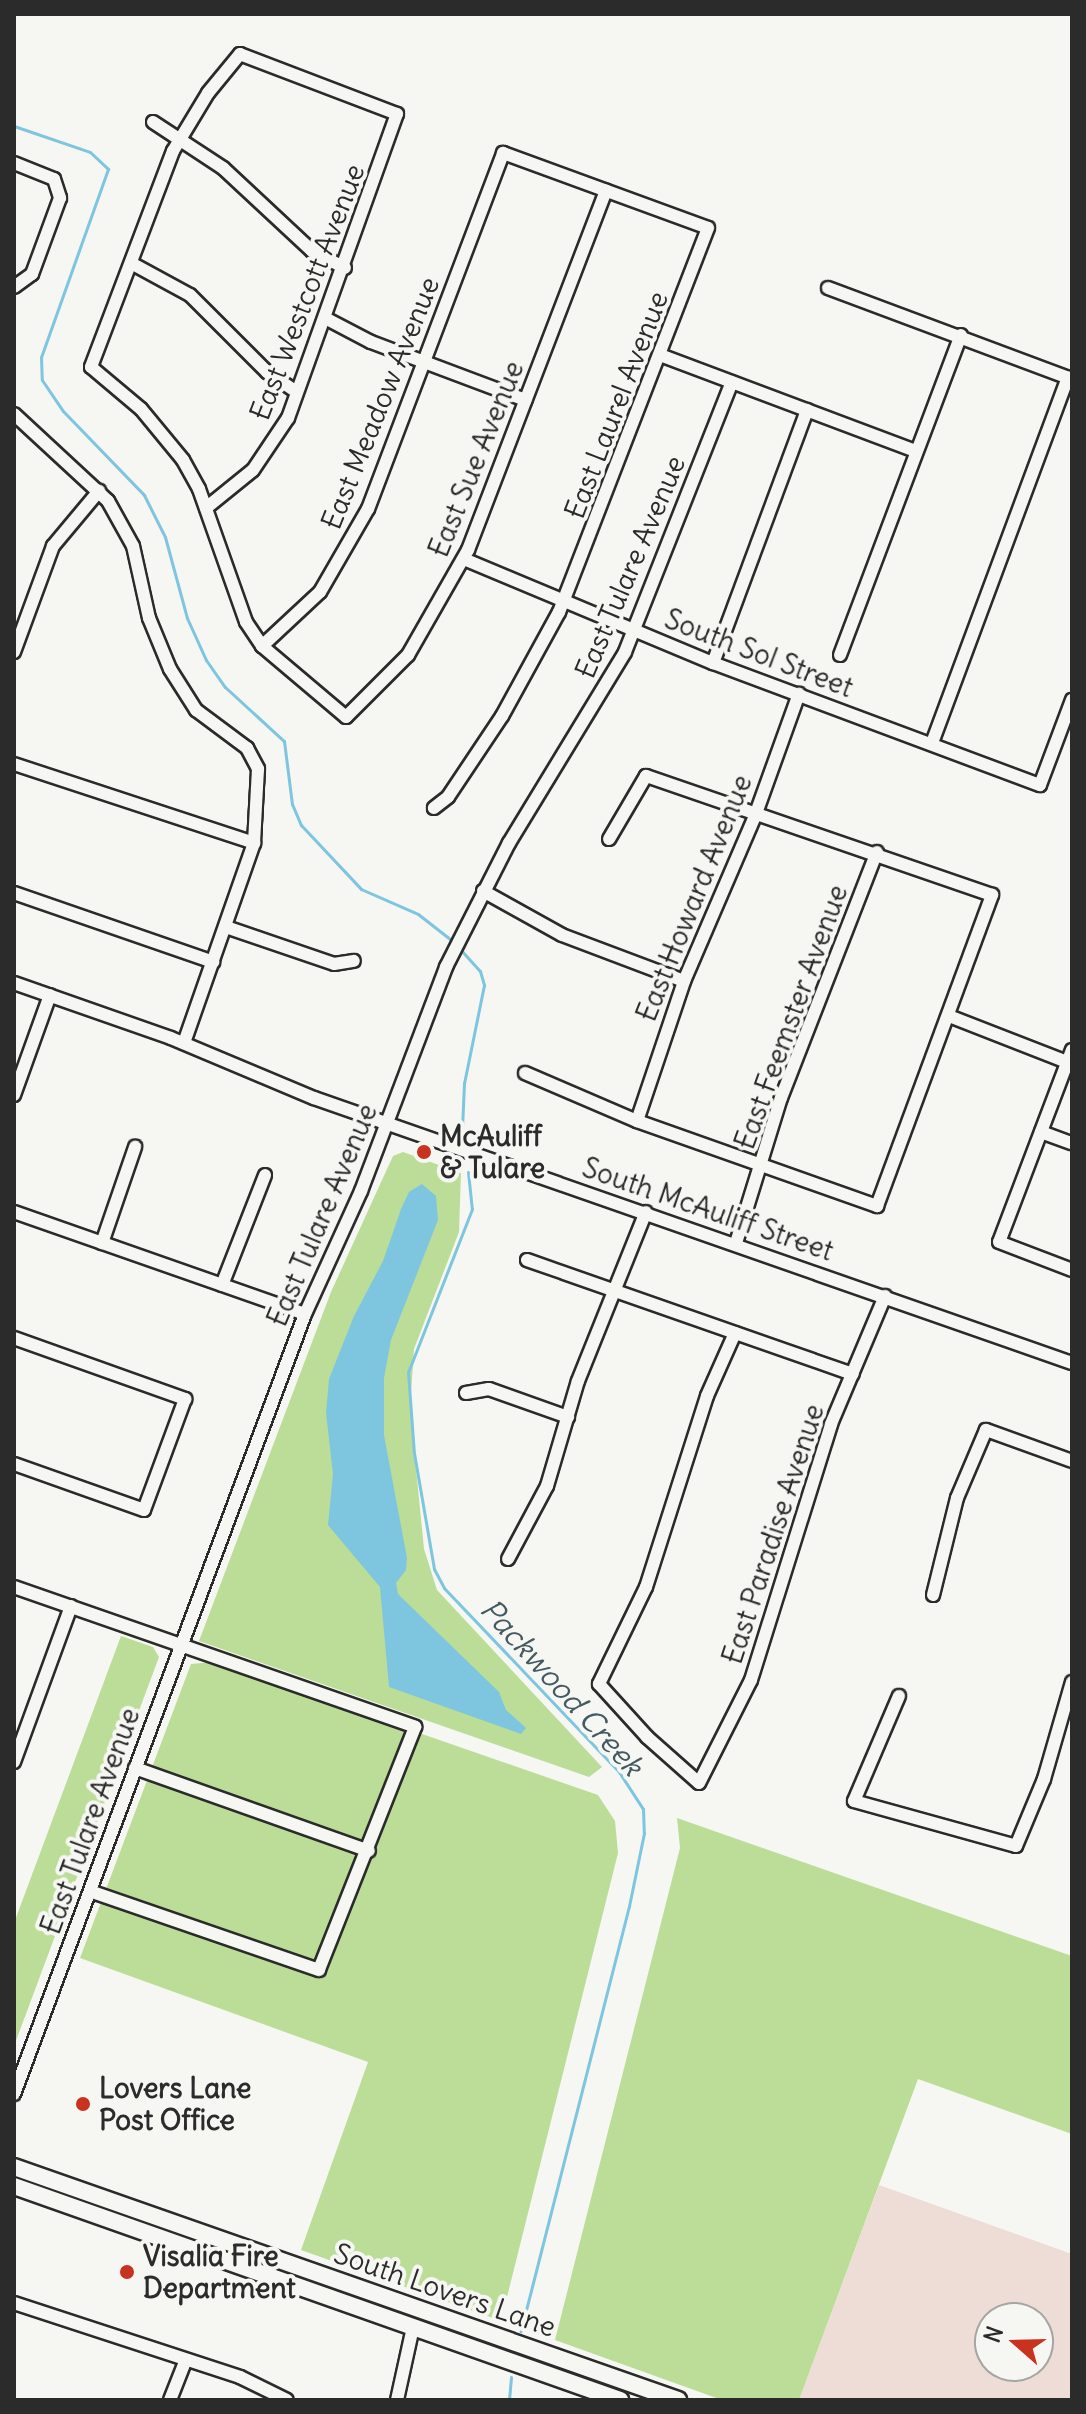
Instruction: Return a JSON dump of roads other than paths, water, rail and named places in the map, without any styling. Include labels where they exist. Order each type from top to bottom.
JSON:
[{"type":"main road","name":"South Lovers Lane","points":[[14,2167],[678,2400]]},
{"type":"main road","name":"South Lovers Lane","points":[[14,2186],[620,2400]]},
{"type":"street","name":"East Westcott Avenue","points":[[180,139],[240,54],[397,114],[345,268],[288,418],[253,470],[206,508]]},
{"type":"street","points":[[153,122],[223,168],[301,242],[345,268]]},
{"type":"street","points":[[180,139],[91,367],[165,434],[206,508],[246,622],[262,646]]},
{"type":"street","name":"East Meadow Avenue","points":[[262,646],[320,592],[346,551],[425,363],[503,153],[606,191]]},
{"type":"street","points":[[14,163],[54,179],[60,188],[32,274],[18,287]]},
{"type":"street","name":"East Laurel Avenue","points":[[434,808],[448,797],[502,716],[566,598],[708,228],[606,191]]},
{"type":"street","name":"East Sue Avenue","points":[[262,646],[346,717],[408,655],[464,559],[606,191]]},
{"type":"street","points":[[131,263],[190,295],[267,372],[297,392]]},
{"type":"street","points":[[828,288],[1070,378],[932,743]]},
{"type":"street","points":[[325,318],[425,363],[525,400]]},
{"type":"street","points":[[840,655],[961,335]]},
{"type":"street","points":[[660,355],[916,451]]},
{"type":"street","name":"East Tulare Avenue","points":[[14,2094],[305,1314],[387,1123],[452,953],[483,891],[601,698],[635,631],[732,382]]},
{"type":"street","points":[[713,663],[807,410]]},
{"type":"street","points":[[14,414],[99,491],[133,546],[149,618],[170,669],[196,710],[254,758],[258,777],[254,843],[184,1043]]},
{"type":"street","points":[[14,652],[53,546],[99,491]]},
{"type":"street","name":"South Sol Street","points":[[464,559],[566,598],[713,663],[1040,785],[1072,700]]},
{"type":"street","name":"East Howard Avenue","points":[[637,1121],[684,981],[755,816],[799,694]]},
{"type":"street","points":[[14,764],[254,843]]},
{"type":"street","points":[[525,1073],[637,1121],[762,1162],[877,1206],[992,895],[877,852],[755,816],[646,776],[609,839]]},
{"type":"street","name":"East Feemster Avenue","points":[[736,1243],[797,1053],[877,852]]},
{"type":"street","points":[[483,891],[562,935],[684,981]]},
{"type":"street","points":[[14,893],[213,962]]},
{"type":"street","points":[[226,927],[334,964],[354,961]]},
{"type":"street","name":"South McAuliff Street","points":[[14,983],[184,1043],[267,1080],[1072,1363]]},
{"type":"street","points":[[14,1095],[50,995]]},
{"type":"street","points":[[949,1016],[1070,1056],[999,1242],[1072,1270]]},
{"type":"street","points":[[1041,1132],[1072,1143]]},
{"type":"street","points":[[102,1243],[135,1147]]},
{"type":"street","points":[[222,1285],[265,1175]]},
{"type":"street","points":[[14,1212],[305,1314]]},
{"type":"street","points":[[508,1559],[547,1486],[568,1417],[618,1293],[646,1212]]},
{"type":"street","points":[[527,1260],[853,1374]]},
{"type":"street","name":"East Paradise Avenue","points":[[735,1333],[707,1396],[646,1587],[599,1684],[647,1737],[699,1783],[755,1668],[806,1496],[885,1296]]},
{"type":"street","points":[[14,1338],[185,1399],[144,1510],[14,1464]]},
{"type":"street","points":[[466,1393],[489,1389],[568,1417]]},
{"type":"street","points":[[933,1595],[957,1498],[986,1430],[1072,1461]]},
{"type":"street","points":[[14,1587],[415,1727],[369,1851],[319,1970],[90,1891]]},
{"type":"street","points":[[14,1762],[71,1606]]},
{"type":"street","points":[[899,1696],[854,1801],[1016,1846],[1044,1779],[1071,1687]]},
{"type":"street","points":[[135,1768],[369,1851]]},
{"type":"street","points":[[14,2303],[185,2362],[240,2377],[287,2400]]},
{"type":"street","points":[[397,2400],[413,2327]]},
{"type":"street","points":[[170,2400],[185,2362]]},
{"type":"water","points":[[422,1184],[436,1196],[438,1220],[391,1340],[384,1378],[384,1435],[407,1558],[406,1570],[396,1583],[398,1594],[499,1692],[506,1710],[526,1728],[521,1734],[389,1687],[380,1587],[328,1525],[333,1474],[326,1413],[329,1379],[354,1316],[383,1261],[409,1192]]},
{"type":"waterway","name":"Packwood Creek","points":[[14,126],[90,152],[108,169],[41,357],[42,380],[63,411],[144,495],[165,537],[187,618],[206,660],[225,687],[284,741],[292,804],[301,825],[361,889],[418,914],[455,943]]},
{"type":"waterway","name":"Packwood Creek","points":[[460,949],[480,971],[484,985],[464,1083],[462,1129]]},
{"type":"waterway","name":"Packwood Creek","points":[[468,1172],[472,1209],[408,1372],[414,1453],[434,1569],[444,1588],[619,1772],[643,1809],[644,1833],[629,1906],[521,2331]]},
{"type":"waterway","name":"Packwood Creek","points":[[509,2400],[511,2377]]},
{"type":"place","name":"McAuliff & Tulare","points":[[424,1152]]},
{"type":"place","name":"Lovers Lane Post Office","points":[[83,2104]]},
{"type":"place","name":"Visalia Fire Department","points":[[127,2272]]}]
